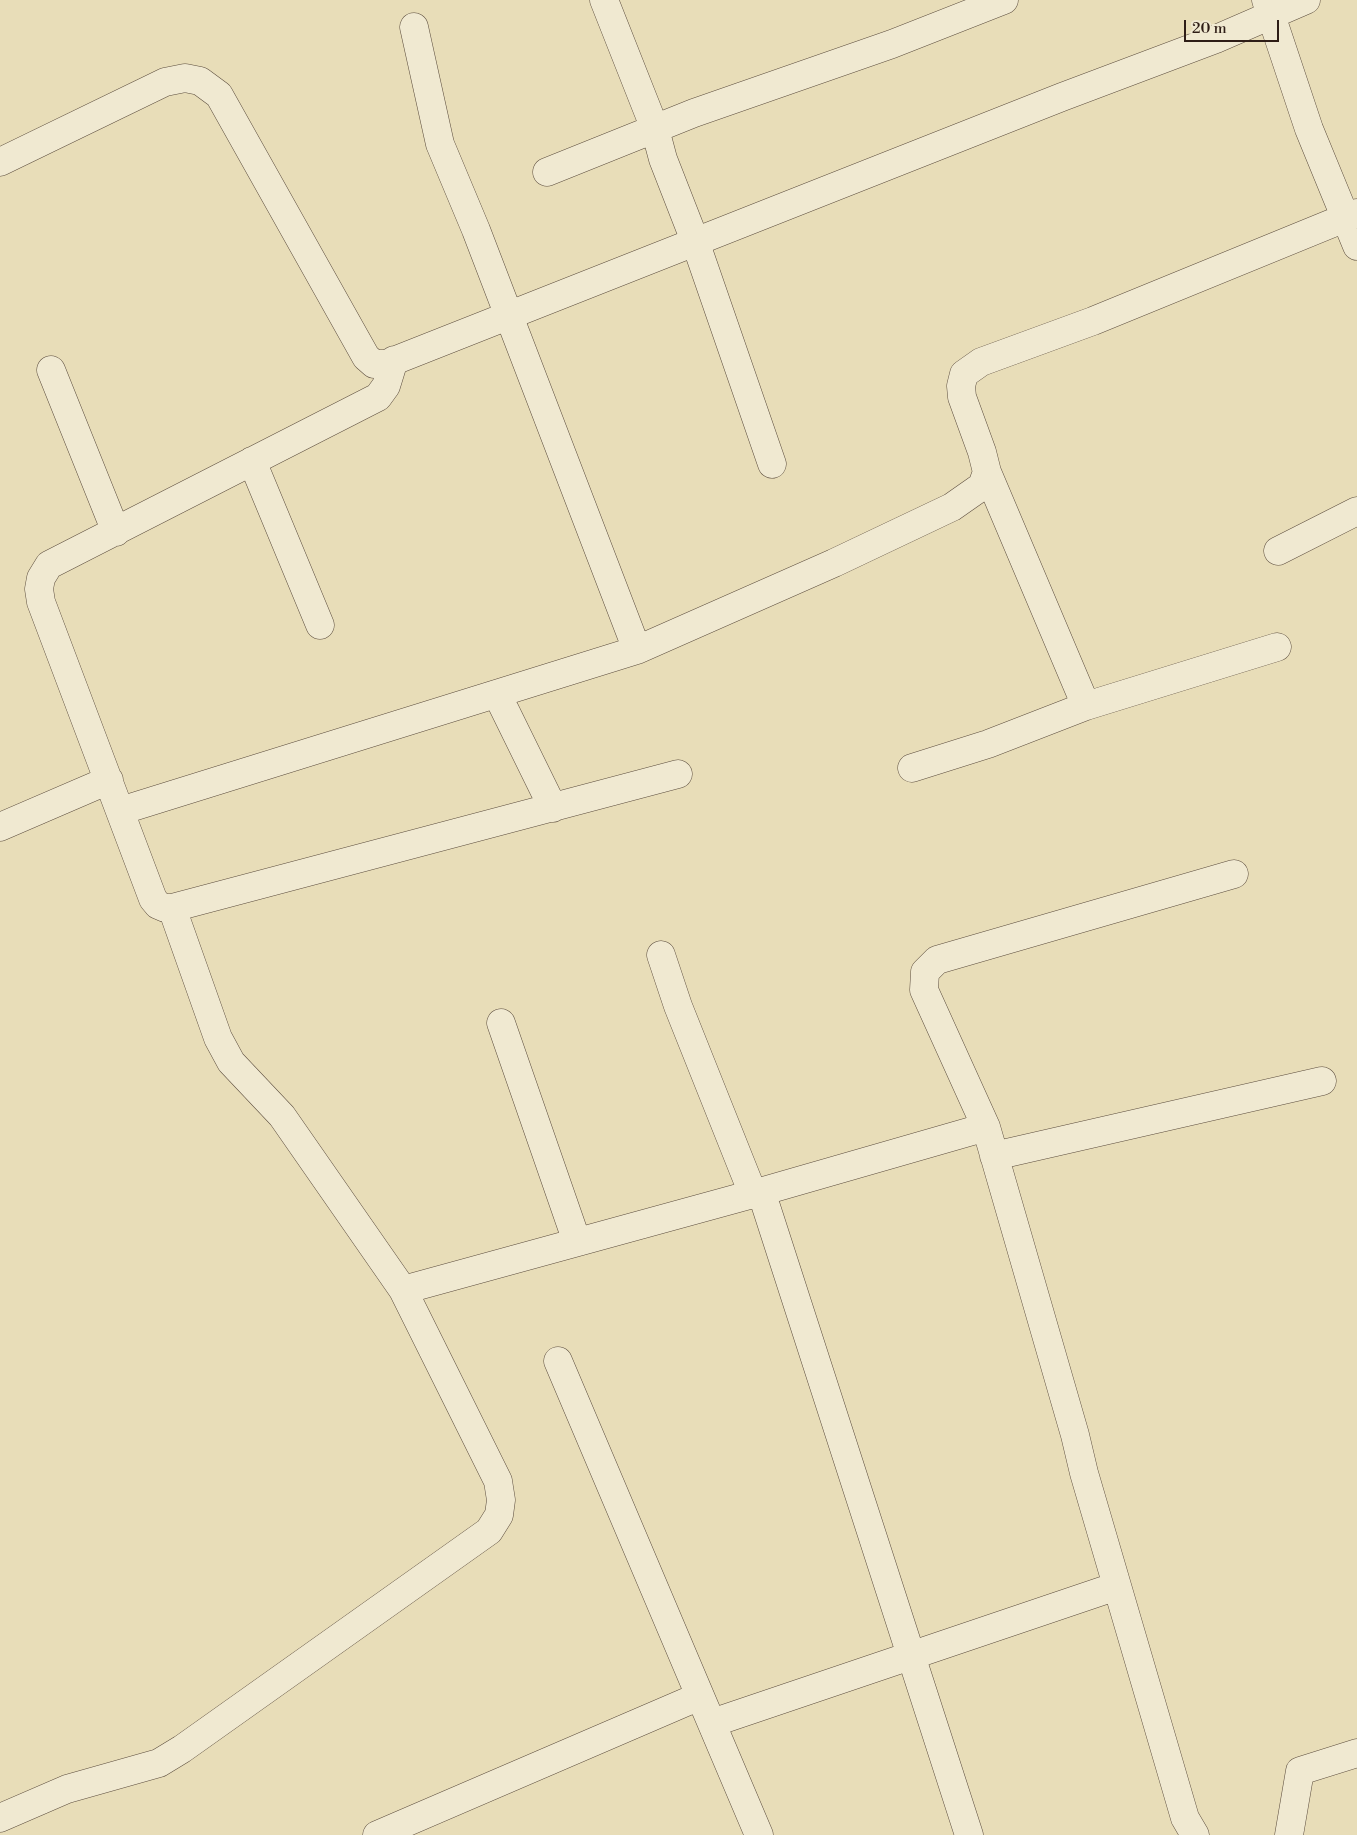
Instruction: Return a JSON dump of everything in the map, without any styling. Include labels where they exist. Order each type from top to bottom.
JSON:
[{"type":"street","points":[[604,0],[655,129],[663,160],[695,242],[772,464]]},
{"type":"street","points":[[547,172],[694,113],[892,44],[1004,0]]},
{"type":"street","points":[[0,162],[165,82],[185,78],[200,81],[219,95],[366,357],[374,364],[386,364],[1062,97],[1216,39],[1269,8],[1306,0]]},
{"type":"street","points":[[1269,8],[1309,129],[1351,215],[1357,246]]},
{"type":"street","points":[[414,27],[440,144],[476,230],[507,316],[637,650]]},
{"type":"street","points":[[1086,706],[987,472],[982,452],[962,398],[961,386],[964,374],[981,362],[1093,321],[1351,215]]},
{"type":"street","points":[[394,360],[386,386],[378,397],[49,565],[40,578],[41,602],[153,899],[158,905],[172,908],[678,774]]},
{"type":"street","points":[[51,370],[116,532]]},
{"type":"street","points":[[252,461],[320,625]]},
{"type":"street","points":[[120,811],[637,650],[834,563],[952,507],[982,486],[987,472]]},
{"type":"street","points":[[1278,550],[1357,511]]},
{"type":"street","points":[[912,768],[988,744],[1086,706],[1277,647]]},
{"type":"street","points":[[497,694],[554,808]]},
{"type":"street","points":[[0,827],[109,780]]},
{"type":"street","points":[[1195,1835],[1185,1818],[986,1127],[924,990],[924,972],[937,960],[1234,874]]},
{"type":"street","points":[[0,1818],[67,1789],[158,1763],[182,1749],[489,1531],[499,1515],[501,1500],[498,1481],[403,1290],[282,1116],[231,1062],[218,1038],[172,908]]},
{"type":"street","points":[[661,955],[678,1006],[757,1192],[969,1835]]},
{"type":"street","points":[[501,1023],[577,1242]]},
{"type":"street","points":[[994,1156],[1322,1081]]},
{"type":"street","points":[[403,1290],[986,1127]]},
{"type":"street","points":[[558,1362],[759,1835]]},
{"type":"street","points":[[712,1723],[1117,1586]]},
{"type":"street","points":[[377,1835],[700,1696]]},
{"type":"street","points":[[1289,1835],[1300,1772],[1357,1753]]}]
